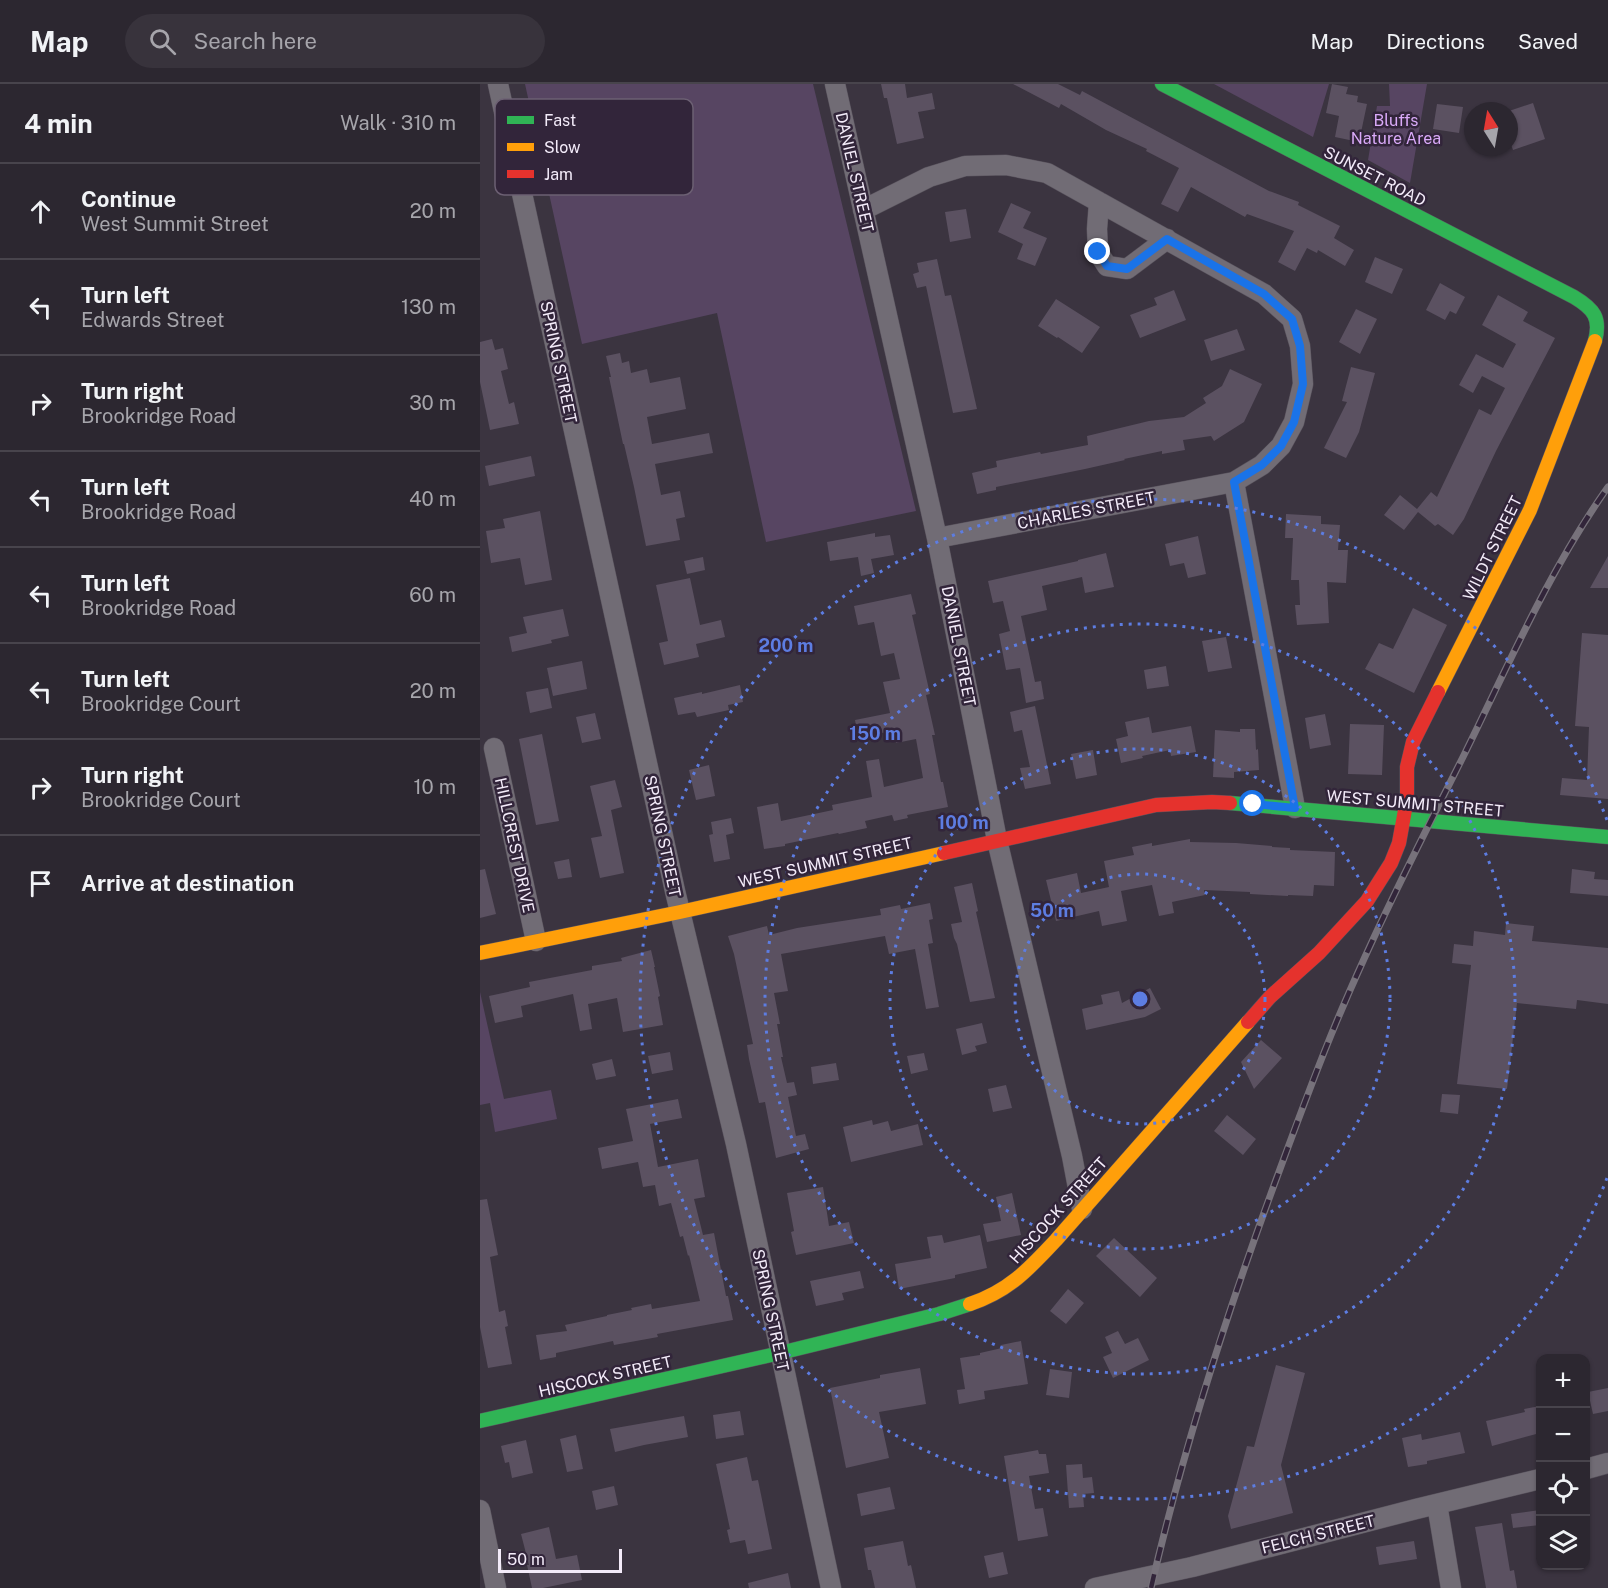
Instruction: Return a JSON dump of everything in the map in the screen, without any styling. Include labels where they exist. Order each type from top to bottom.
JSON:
[{"type":"street","name":"SPRING STREET","points":[[498,84],[501,99]]},
{"type":"street","name":"DANIEL STREET","points":[[835,84],[937,538],[997,840],[1072,1156],[1082,1209]]},
{"type":"street","name":"SUNSET ROAD","points":[[1162,84],[1574,297]]},
{"type":"street","points":[[863,210],[929,177],[965,166],[1006,165],[1047,173],[1264,294],[1292,319],[1300,346],[1303,384],[1294,422],[1281,446],[1262,465],[1234,482],[1295,808]]},
{"type":"street","name":"SPRING STREET","points":[[522,195],[680,912],[736,1144],[831,1588]]},
{"type":"street","points":[[1099,202],[1098,252],[1107,266],[1127,269],[1167,239]]},
{"type":"street","name":"WILDT STREET","points":[[1404,819],[1407,799],[1407,766],[1413,742],[1530,510],[1596,339],[1598,325],[1596,314],[1588,305],[1574,297]]},
{"type":"street","name":"CHARLES STREET","points":[[937,538],[1234,482]]},
{"type":"street","name":"HILLCREST DRIVE","points":[[494,748],[536,941]]},
{"type":"street","name":"WEST SUMMIT STREET","points":[[480,953],[680,912],[1156,805],[1212,802],[1608,837]]},
{"type":"street","name":"HISCOCK STREET","points":[[480,1421],[780,1353],[939,1314],[1002,1290],[1025,1273],[1056,1240],[1270,997],[1319,953],[1367,901],[1391,862],[1399,843],[1404,819]]},
{"type":"street","points":[[1590,1467],[1608,1463]]},
{"type":"street","name":"FELCH STREET","points":[[1095,1588],[1192,1567],[1536,1480]]},
{"type":"street","points":[[1437,1504],[1451,1588]]},
{"type":"street","points":[[480,1510],[496,1588]]},
{"type":"green space","points":[[525,84],[813,84],[916,511],[766,542],[717,313],[582,344],[549,195],[693,195],[693,99],[528,99]]},
{"type":"green space","points":[[1214,84],[1329,84],[1313,137]]},
{"type":"green space","name":"Bluffs Nature Area","points":[[1389,84],[1427,84],[1410,183],[1368,160],[1377,106],[1390,106]]},
{"type":"green space","points":[[480,992],[504,1099],[551,1090],[557,1119],[495,1132],[490,1103],[480,1105]]},
{"type":"building","points":[[881,84],[905,84],[907,98],[932,93],[935,109],[918,112],[924,138],[897,144],[887,98],[884,98]]},
{"type":"building","points":[[1013,84],[1058,84],[1080,95],[1082,91],[1269,191],[1299,202],[1298,205],[1340,226],[1334,238],[1354,250],[1345,266],[1318,250],[1317,253],[1307,248],[1295,271],[1278,262],[1294,231],[1247,214],[1245,217],[1191,187],[1178,212],[1161,204],[1179,168],[1061,104],[1059,108]]},
{"type":"building","points":[[1332,84],[1348,87],[1346,94],[1358,96],[1357,102],[1367,104],[1359,142],[1335,137],[1339,116],[1326,113]]},
{"type":"building","points":[[1533,103],[1545,139],[1518,148],[1518,108]]},
{"type":"building","points":[[1437,104],[1463,107],[1459,133],[1433,129]]},
{"type":"building","points":[[1011,203],[1031,212],[1023,228],[1047,238],[1035,266],[1017,259],[1023,244],[998,232]]},
{"type":"building","points":[[966,209],[971,238],[950,242],[945,212]]},
{"type":"building","points":[[1375,257],[1403,269],[1392,294],[1365,282]]},
{"type":"building","points":[[937,259],[945,296],[951,295],[977,409],[953,413],[926,286],[917,288],[913,274],[919,272],[917,263]]},
{"type":"building","points":[[1440,283],[1465,297],[1456,314],[1450,311],[1445,320],[1426,310]]},
{"type":"building","points":[[1174,290],[1186,320],[1140,338],[1130,315],[1157,305],[1154,298]]},
{"type":"building","points":[[1498,295],[1528,312],[1523,321],[1555,338],[1496,451],[1464,519],[1453,535],[1438,524],[1435,526],[1418,512],[1404,530],[1384,515],[1400,495],[1417,509],[1431,492],[1437,497],[1479,409],[1491,415],[1505,388],[1482,376],[1473,393],[1459,385],[1476,354],[1503,368],[1516,344],[1482,325]]},
{"type":"building","points":[[1056,299],[1100,327],[1082,353],[1038,326]]},
{"type":"building","points":[[1356,309],[1377,319],[1360,354],[1339,342]]},
{"type":"building","points":[[1237,329],[1245,350],[1211,361],[1204,340]]},
{"type":"building","points":[[492,339],[495,350],[503,348],[508,369],[501,371],[509,404],[514,402],[519,424],[490,430],[480,382],[480,342]]},
{"type":"building","points":[[620,353],[622,363],[629,361],[631,373],[647,369],[650,383],[680,377],[686,409],[647,417],[652,444],[709,433],[713,453],[655,464],[661,495],[680,491],[685,517],[676,519],[680,540],[646,546],[606,356]]},
{"type":"building","points":[[1351,367],[1375,373],[1359,432],[1346,458],[1324,448],[1347,402],[1342,401]]},
{"type":"building","points":[[1230,369],[1262,384],[1244,422],[1214,441],[1211,436],[1183,440],[1185,450],[1162,454],[1162,451],[1124,459],[996,487],[996,490],[977,494],[972,473],[997,467],[996,461],[1088,445],[1087,436],[1149,421],[1184,417],[1206,403],[1203,398],[1222,386]]},
{"type":"building","points":[[531,456],[535,476],[489,486],[485,466]]},
{"type":"building","points":[[540,511],[552,580],[525,585],[520,558],[491,563],[486,531],[505,528],[503,519]]},
{"type":"building","points":[[1286,514],[1321,516],[1321,524],[1340,525],[1338,550],[1348,550],[1346,583],[1327,582],[1329,623],[1297,625],[1295,605],[1300,605],[1299,580],[1291,580],[1293,538],[1285,538]]},
{"type":"building","points":[[875,533],[875,537],[890,535],[894,555],[871,559],[874,573],[861,576],[858,557],[830,561],[827,542]]},
{"type":"building","points":[[1198,536],[1206,574],[1188,578],[1184,563],[1170,566],[1165,544]]},
{"type":"building","points":[[1106,553],[1114,587],[1085,593],[1082,577],[1042,586],[1047,610],[1021,616],[1035,682],[1041,681],[1044,699],[1026,703],[1020,668],[1006,670],[999,634],[1010,631],[1003,601],[993,603],[988,581]]},
{"type":"building","points":[[1608,556],[1608,588],[1590,588]]},
{"type":"building","points":[[703,557],[705,570],[687,574],[684,561]]},
{"type":"building","points":[[690,578],[700,625],[721,620],[725,637],[696,644],[699,657],[664,665],[659,643],[668,641],[656,585]]},
{"type":"building","points":[[911,594],[916,614],[912,615],[930,694],[926,695],[935,735],[932,735],[948,807],[907,815],[908,818],[894,821],[892,815],[865,821],[867,828],[764,849],[757,807],[778,803],[781,821],[833,810],[832,805],[872,797],[866,761],[879,759],[884,787],[923,778],[916,739],[896,743],[894,731],[858,737],[855,720],[890,713],[883,682],[900,679],[894,653],[881,656],[874,622],[858,625],[854,606]]},
{"type":"building","points":[[1413,608],[1447,625],[1414,693],[1365,669],[1379,643],[1393,649]]},
{"type":"building","points":[[563,609],[569,636],[551,640],[552,643],[512,652],[509,637],[527,633],[523,617]]},
{"type":"building","points":[[1582,633],[1608,635],[1608,799],[1560,795],[1562,778],[1587,780],[1589,727],[1575,726]]},
{"type":"building","points":[[1226,637],[1232,668],[1208,672],[1202,641]]},
{"type":"building","points":[[582,661],[587,689],[553,696],[547,668]]},
{"type":"building","points":[[1166,666],[1169,686],[1147,689],[1144,670]]},
{"type":"building","points":[[740,685],[743,702],[728,705],[729,710],[697,717],[695,712],[678,715],[674,698]]},
{"type":"building","points":[[548,688],[552,708],[530,713],[526,692]]},
{"type":"building","points":[[1035,706],[1051,784],[1025,789],[1020,768],[1030,767],[1022,730],[1014,732],[1010,712]]},
{"type":"building","points":[[595,713],[601,739],[582,743],[576,717]]},
{"type":"building","points":[[1325,714],[1331,745],[1310,749],[1305,718]]},
{"type":"building","points":[[1149,717],[1152,733],[1191,726],[1196,752],[1171,756],[1170,750],[1121,763],[1116,739],[1128,736],[1125,722]]},
{"type":"building","points":[[1350,724],[1384,725],[1382,775],[1348,774]]},
{"type":"building","points":[[1240,729],[1255,729],[1259,770],[1234,772],[1234,778],[1213,777],[1215,730],[1240,732]]},
{"type":"building","points":[[542,734],[559,821],[536,825],[519,739]]},
{"type":"building","points":[[1093,750],[1097,775],[1076,779],[1071,754]]},
{"type":"building","points":[[709,765],[715,796],[696,800],[689,770]]},
{"type":"building","points":[[615,780],[622,807],[611,810],[624,873],[600,878],[591,838],[602,836],[590,786]]},
{"type":"building","points":[[731,818],[734,833],[726,835],[730,859],[714,862],[709,835],[713,834],[711,822]]},
{"type":"building","points":[[1190,839],[1190,842],[1236,843],[1290,848],[1290,850],[1335,852],[1334,886],[1314,885],[1313,896],[1204,890],[1205,895],[1172,902],[1174,913],[1159,916],[1152,885],[1121,891],[1127,921],[1102,926],[1099,911],[1056,921],[1046,880],[1077,873],[1081,893],[1109,887],[1104,861],[1134,855],[1132,847]]},
{"type":"building","points":[[569,859],[572,877],[558,879],[554,862]]},
{"type":"building","points":[[485,869],[496,914],[480,918],[480,870]]},
{"type":"building","points":[[1572,869],[1595,872],[1594,879],[1608,880],[1608,896],[1570,893]]},
{"type":"building","points":[[972,883],[995,998],[970,1002],[951,924],[962,922],[954,887]]},
{"type":"building","points":[[930,903],[933,919],[929,920],[933,943],[928,944],[939,1007],[926,1009],[915,949],[889,954],[885,936],[781,954],[788,991],[774,993],[780,1024],[777,1024],[783,1057],[781,1057],[787,1083],[794,1082],[797,1095],[788,1097],[796,1136],[805,1134],[809,1149],[776,1158],[765,1102],[759,1103],[749,1059],[747,1045],[753,1044],[728,936],[767,926],[769,935],[797,928],[881,915],[880,909],[900,905],[901,909]]},
{"type":"building","points":[[1506,923],[1534,926],[1532,941],[1608,948],[1608,1004],[1577,1000],[1576,1009],[1517,1003],[1507,1089],[1457,1084],[1471,965],[1452,963],[1454,944],[1473,946],[1474,931],[1505,935]]},
{"type":"building","points":[[651,950],[663,1025],[623,1032],[617,998],[588,1004],[592,1029],[580,1031],[573,994],[521,1006],[523,1017],[495,1023],[489,996],[530,987],[529,982],[592,970],[592,966],[622,961],[621,958]]},
{"type":"building","points":[[1150,988],[1161,1009],[1145,1017],[1086,1030],[1082,1009],[1103,1004],[1101,995],[1119,991],[1122,1003]]},
{"type":"building","points":[[982,1023],[987,1043],[975,1046],[977,1051],[962,1055],[956,1029]]},
{"type":"building","points":[[1261,1040],[1282,1058],[1254,1089],[1241,1062]]},
{"type":"building","points":[[670,1052],[673,1070],[652,1074],[648,1056]]},
{"type":"building","points":[[924,1053],[928,1070],[911,1074],[907,1056]]},
{"type":"building","points":[[612,1059],[616,1076],[596,1080],[592,1064]]},
{"type":"building","points":[[836,1063],[839,1080],[813,1084],[811,1067]]},
{"type":"building","points":[[1006,1085],[1012,1108],[993,1112],[988,1089]]},
{"type":"building","points":[[1442,1094],[1460,1095],[1458,1114],[1440,1112]]},
{"type":"building","points":[[678,1099],[682,1118],[650,1124],[658,1167],[698,1159],[705,1197],[694,1199],[703,1235],[714,1233],[733,1320],[657,1334],[658,1337],[614,1345],[613,1341],[556,1353],[556,1357],[540,1360],[536,1335],[567,1331],[565,1325],[632,1310],[631,1308],[651,1304],[652,1309],[700,1301],[689,1255],[683,1236],[680,1237],[671,1203],[659,1206],[655,1185],[643,1187],[638,1162],[602,1169],[598,1148],[633,1141],[626,1109]]},
{"type":"building","points":[[1227,1115],[1256,1139],[1243,1155],[1214,1131]]},
{"type":"building","points":[[872,1120],[873,1125],[888,1121],[891,1131],[918,1124],[923,1145],[851,1162],[843,1127]]},
{"type":"building","points":[[823,1187],[829,1226],[849,1222],[854,1243],[796,1255],[787,1193]]},
{"type":"building","points":[[1012,1193],[1021,1235],[987,1242],[983,1224],[1001,1221],[996,1197]]},
{"type":"building","points":[[487,1199],[498,1255],[490,1257],[499,1312],[505,1310],[508,1326],[505,1327],[512,1364],[488,1368],[480,1327],[480,1200]]},
{"type":"building","points":[[942,1235],[944,1243],[980,1235],[987,1268],[955,1275],[955,1278],[899,1289],[895,1264],[931,1258],[927,1237]]},
{"type":"building","points":[[1114,1238],[1157,1278],[1140,1297],[1096,1256]]},
{"type":"building","points":[[860,1271],[864,1288],[842,1293],[844,1300],[816,1306],[810,1281]]},
{"type":"building","points":[[1068,1289],[1084,1303],[1066,1324],[1050,1311]]},
{"type":"building","points":[[1118,1331],[1125,1344],[1138,1338],[1149,1360],[1113,1378],[1103,1357],[1112,1353],[1105,1337]]},
{"type":"building","points":[[1021,1341],[1028,1384],[984,1391],[985,1399],[959,1404],[957,1390],[965,1389],[960,1358],[980,1355],[980,1353],[1002,1348],[1001,1345]]},
{"type":"building","points":[[1276,1365],[1305,1373],[1281,1465],[1293,1513],[1231,1529],[1228,1516],[1247,1446],[1254,1447]]},
{"type":"building","points":[[920,1368],[926,1404],[879,1412],[889,1458],[846,1468],[830,1388],[880,1378],[880,1375]]},
{"type":"building","points":[[1050,1369],[1072,1372],[1069,1398],[1046,1395]]},
{"type":"building","points":[[1608,1388],[1608,1411],[1593,1414],[1590,1392]]},
{"type":"building","points":[[1536,1407],[1536,1434],[1492,1446],[1486,1421],[1525,1412],[1524,1409]]},
{"type":"building","points":[[740,1411],[744,1435],[716,1439],[713,1415]]},
{"type":"building","points":[[684,1416],[688,1437],[615,1452],[610,1429]]},
{"type":"building","points":[[1460,1432],[1465,1453],[1408,1467],[1402,1438],[1421,1434],[1422,1440]]},
{"type":"building","points":[[576,1435],[583,1469],[567,1472],[560,1439]]},
{"type":"building","points":[[526,1440],[533,1473],[512,1478],[509,1462],[505,1463],[501,1446]]},
{"type":"building","points":[[1038,1450],[1039,1454],[1046,1454],[1049,1473],[1029,1476],[1035,1509],[1043,1508],[1048,1536],[1018,1541],[1004,1456]]},
{"type":"building","points":[[747,1457],[752,1481],[758,1480],[772,1549],[748,1554],[745,1540],[730,1543],[727,1530],[730,1529],[716,1464]]},
{"type":"building","points":[[1082,1464],[1083,1478],[1092,1477],[1094,1493],[1083,1494],[1084,1507],[1069,1508],[1066,1465]]},
{"type":"building","points":[[614,1486],[618,1505],[596,1510],[592,1491]]},
{"type":"building","points":[[890,1487],[895,1509],[861,1516],[857,1494]]},
{"type":"building","points":[[1536,1511],[1536,1525],[1513,1528],[1511,1514]]},
{"type":"building","points":[[1502,1523],[1510,1571],[1514,1570],[1517,1588],[1486,1588],[1475,1527]]},
{"type":"building","points":[[549,1527],[556,1559],[577,1555],[582,1580],[532,1588],[521,1534]]},
{"type":"building","points":[[903,1541],[908,1566],[911,1565],[916,1588],[875,1588],[871,1570],[868,1570],[864,1548]]},
{"type":"building","points":[[1414,1541],[1417,1559],[1379,1565],[1376,1547]]},
{"type":"building","points":[[1003,1552],[1008,1574],[989,1578],[984,1556]]},
{"type":"building","points":[[788,1573],[791,1588],[749,1588],[748,1583]]},
{"type":"railway","points":[[1151,1588],[1178,1481],[1225,1324],[1280,1169],[1336,1023],[1397,888],[1530,619],[1567,551],[1608,487]]},
{"type":"traffic: fast","points":[[1162,84],[1574,297],[1587,306],[1594,315],[1597,326],[1595,341]]},
{"type":"traffic: fast","points":[[1230,803],[1608,837]]},
{"type":"traffic: fast","points":[[480,1421],[780,1353],[939,1314],[970,1304]]},
{"type":"traffic: slow","points":[[1438,692],[1530,510],[1595,341]]},
{"type":"traffic: slow","points":[[480,953],[680,912],[944,853]]},
{"type":"traffic: slow","points":[[970,1304],[1007,1286],[1037,1260],[1248,1022]]},
{"type":"traffic: jam","points":[[1248,1022],[1270,997],[1319,953],[1367,901],[1391,863],[1399,843],[1407,799],[1407,767],[1413,742],[1438,692]]},
{"type":"traffic: jam","points":[[944,853],[1156,805],[1230,803]]},
{"type":"route","points":[[1098,252],[1107,266],[1127,269],[1167,239],[1264,294],[1292,319],[1300,346],[1303,384],[1294,422],[1281,446],[1262,465],[1234,482],[1295,808],[1253,804]]}]
